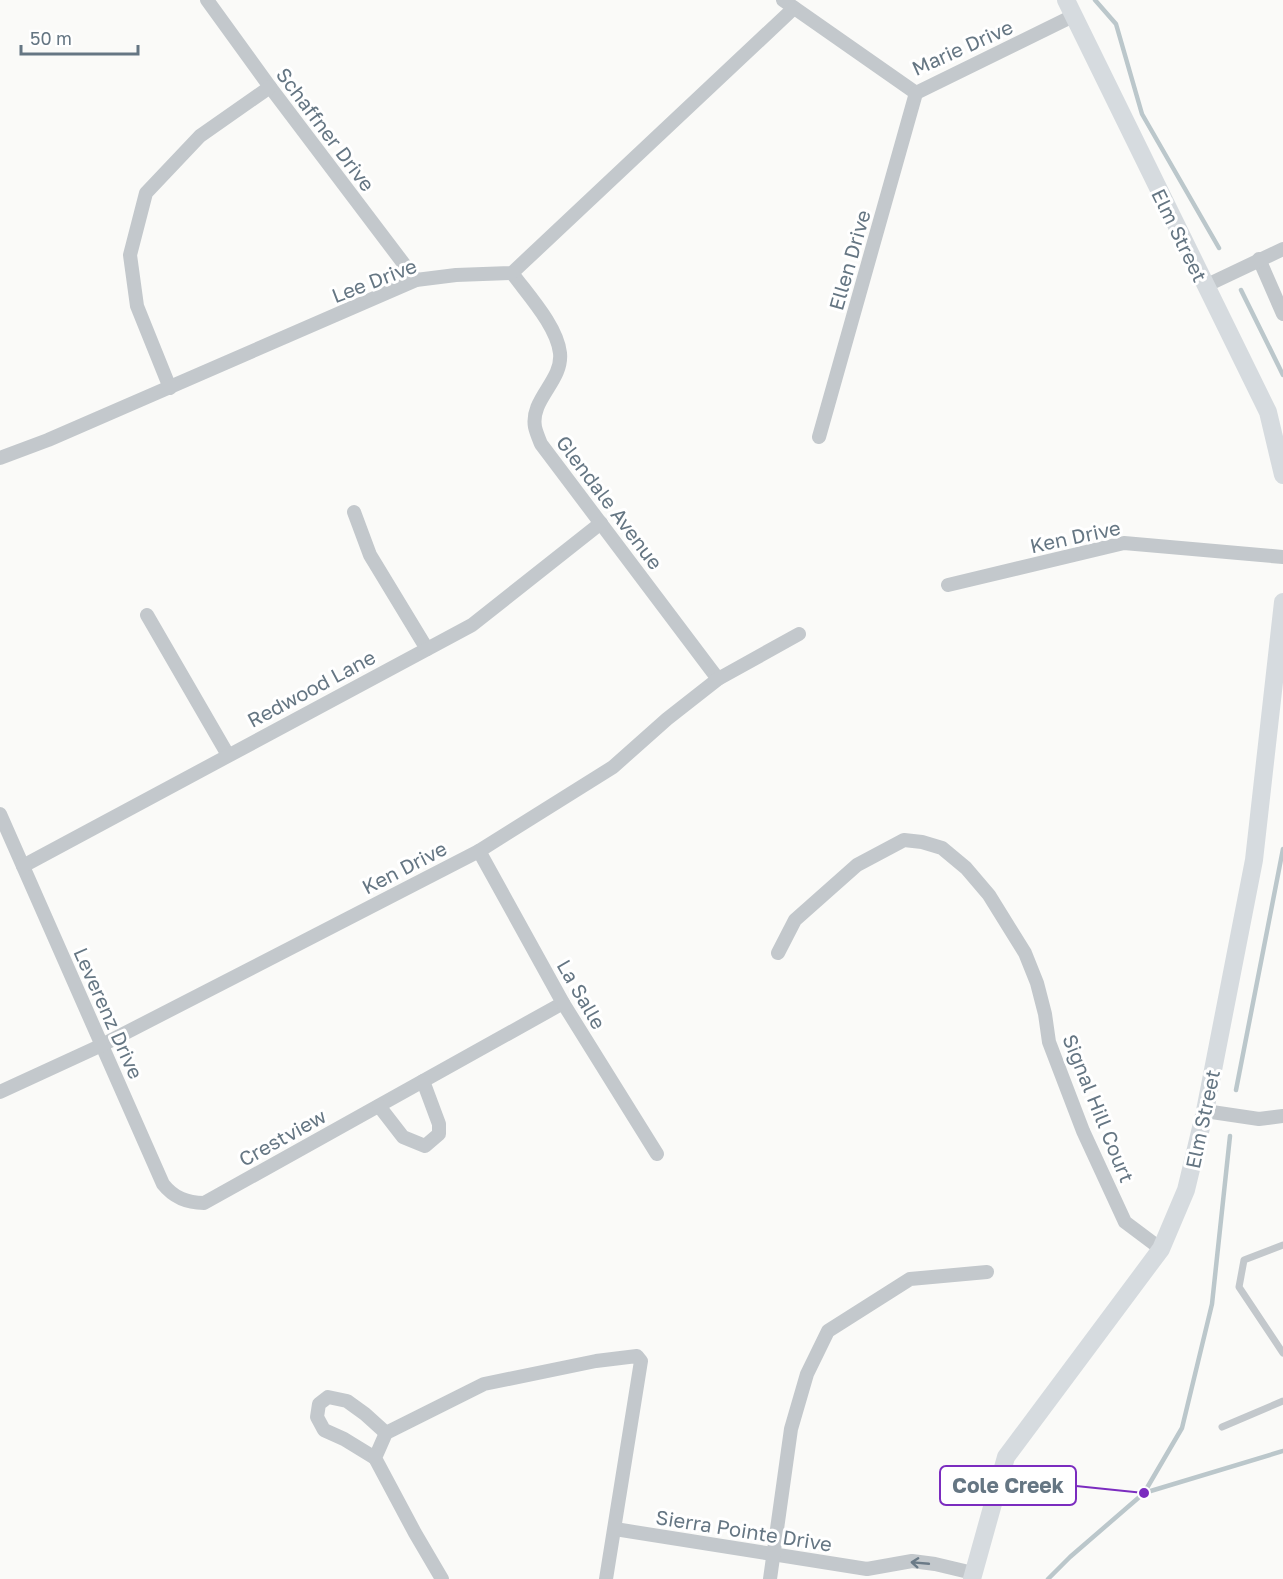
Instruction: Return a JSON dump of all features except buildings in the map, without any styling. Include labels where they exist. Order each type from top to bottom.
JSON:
[{"type":"main road","name":"Elm Street","points":[[1069,8],[1268,412],[1283,475]]},
{"type":"main road","name":"Elm Street","points":[[973,1576],[1006,1457],[1161,1249],[1186,1190],[1205,1111],[1254,860],[1283,602]]},
{"type":"street","name":"Schaffner Drive","points":[[207,0],[416,280]]},
{"type":"street","points":[[512,273],[788,4]]},
{"type":"street","name":"Marie Drive","points":[[788,4],[916,93],[1069,8]]},
{"type":"street","points":[[170,388],[137,306],[130,255],[146,193],[200,136],[270,87]]},
{"type":"street","name":"Ellen Drive","points":[[819,437],[916,93]]},
{"type":"street","points":[[1205,286],[1283,249]]},
{"type":"street","points":[[1259,260],[1283,314]]},
{"type":"street","name":"Lee Drive","points":[[0,458],[170,388],[416,280],[456,275],[512,273]]},
{"type":"street","name":"Glendale Avenue","points":[[512,273],[546,320],[560,354],[558,371],[537,408],[534,426],[541,444],[718,679]]},
{"type":"street","points":[[354,512],[370,555],[427,649]]},
{"type":"street","name":"Redwood Lane","points":[[23,866],[472,625],[601,523]]},
{"type":"street","name":"Ken Drive","points":[[948,585],[1124,543],[1283,557]]},
{"type":"street","points":[[147,615],[228,755]]},
{"type":"street","name":"Ken Drive","points":[[0,1092],[102,1045],[478,851],[613,767],[667,719],[718,679],[798,634]]},
{"type":"street","name":"Leverenz Drive","points":[[0,814],[163,1184],[170,1193],[185,1201],[204,1203]]},
{"type":"street","name":"Signal Hill Court","points":[[778,953],[795,920],[857,865],[904,840],[942,848],[966,867],[989,895],[1026,953],[1038,983],[1049,1042],[1083,1131],[1125,1222],[1161,1249]]},
{"type":"street","name":"La Salle","points":[[478,851],[563,1004],[657,1154]]},
{"type":"street","name":"Crestview","points":[[204,1203],[563,1004]]},
{"type":"street","points":[[379,1106],[403,1137],[425,1146],[439,1134],[439,1124],[423,1081]]},
{"type":"street","points":[[1205,1111],[1259,1119],[1283,1116]]},
{"type":"street","points":[[770,1579],[791,1429],[807,1374],[828,1331],[910,1279],[987,1272]]},
{"type":"street","points":[[375,1458],[386,1433],[484,1384],[596,1361],[637,1356],[641,1361],[606,1579]]},
{"type":"street","points":[[386,1433],[346,1401],[328,1397],[319,1404],[317,1418],[324,1430],[344,1438],[375,1458],[442,1579]]},
{"type":"street","name":"Sierra Pointe Drive","points":[[615,1529],[867,1569],[912,1561],[935,1564],[973,1576]]},
{"type":"street","points":[[867,1569],[878,1579]]},
{"type":"lane","points":[[1283,1245],[1244,1260],[1239,1287],[1283,1353]]},
{"type":"lane","points":[[1222,1427],[1283,1401]]},
{"type":"waterway","points":[[1095,0],[1116,24],[1142,114],[1219,248]]},
{"type":"waterway","points":[[1241,290],[1283,375]]},
{"type":"waterway","points":[[1236,1090],[1283,849]]},
{"type":"waterway","points":[[1144,1493],[1182,1428],[1212,1304],[1230,1136]]},
{"type":"waterway","points":[[1048,1579],[1144,1493],[1283,1451]]},
{"type":"place","name":"Cole Creek","points":[[1144,1493]]}]
